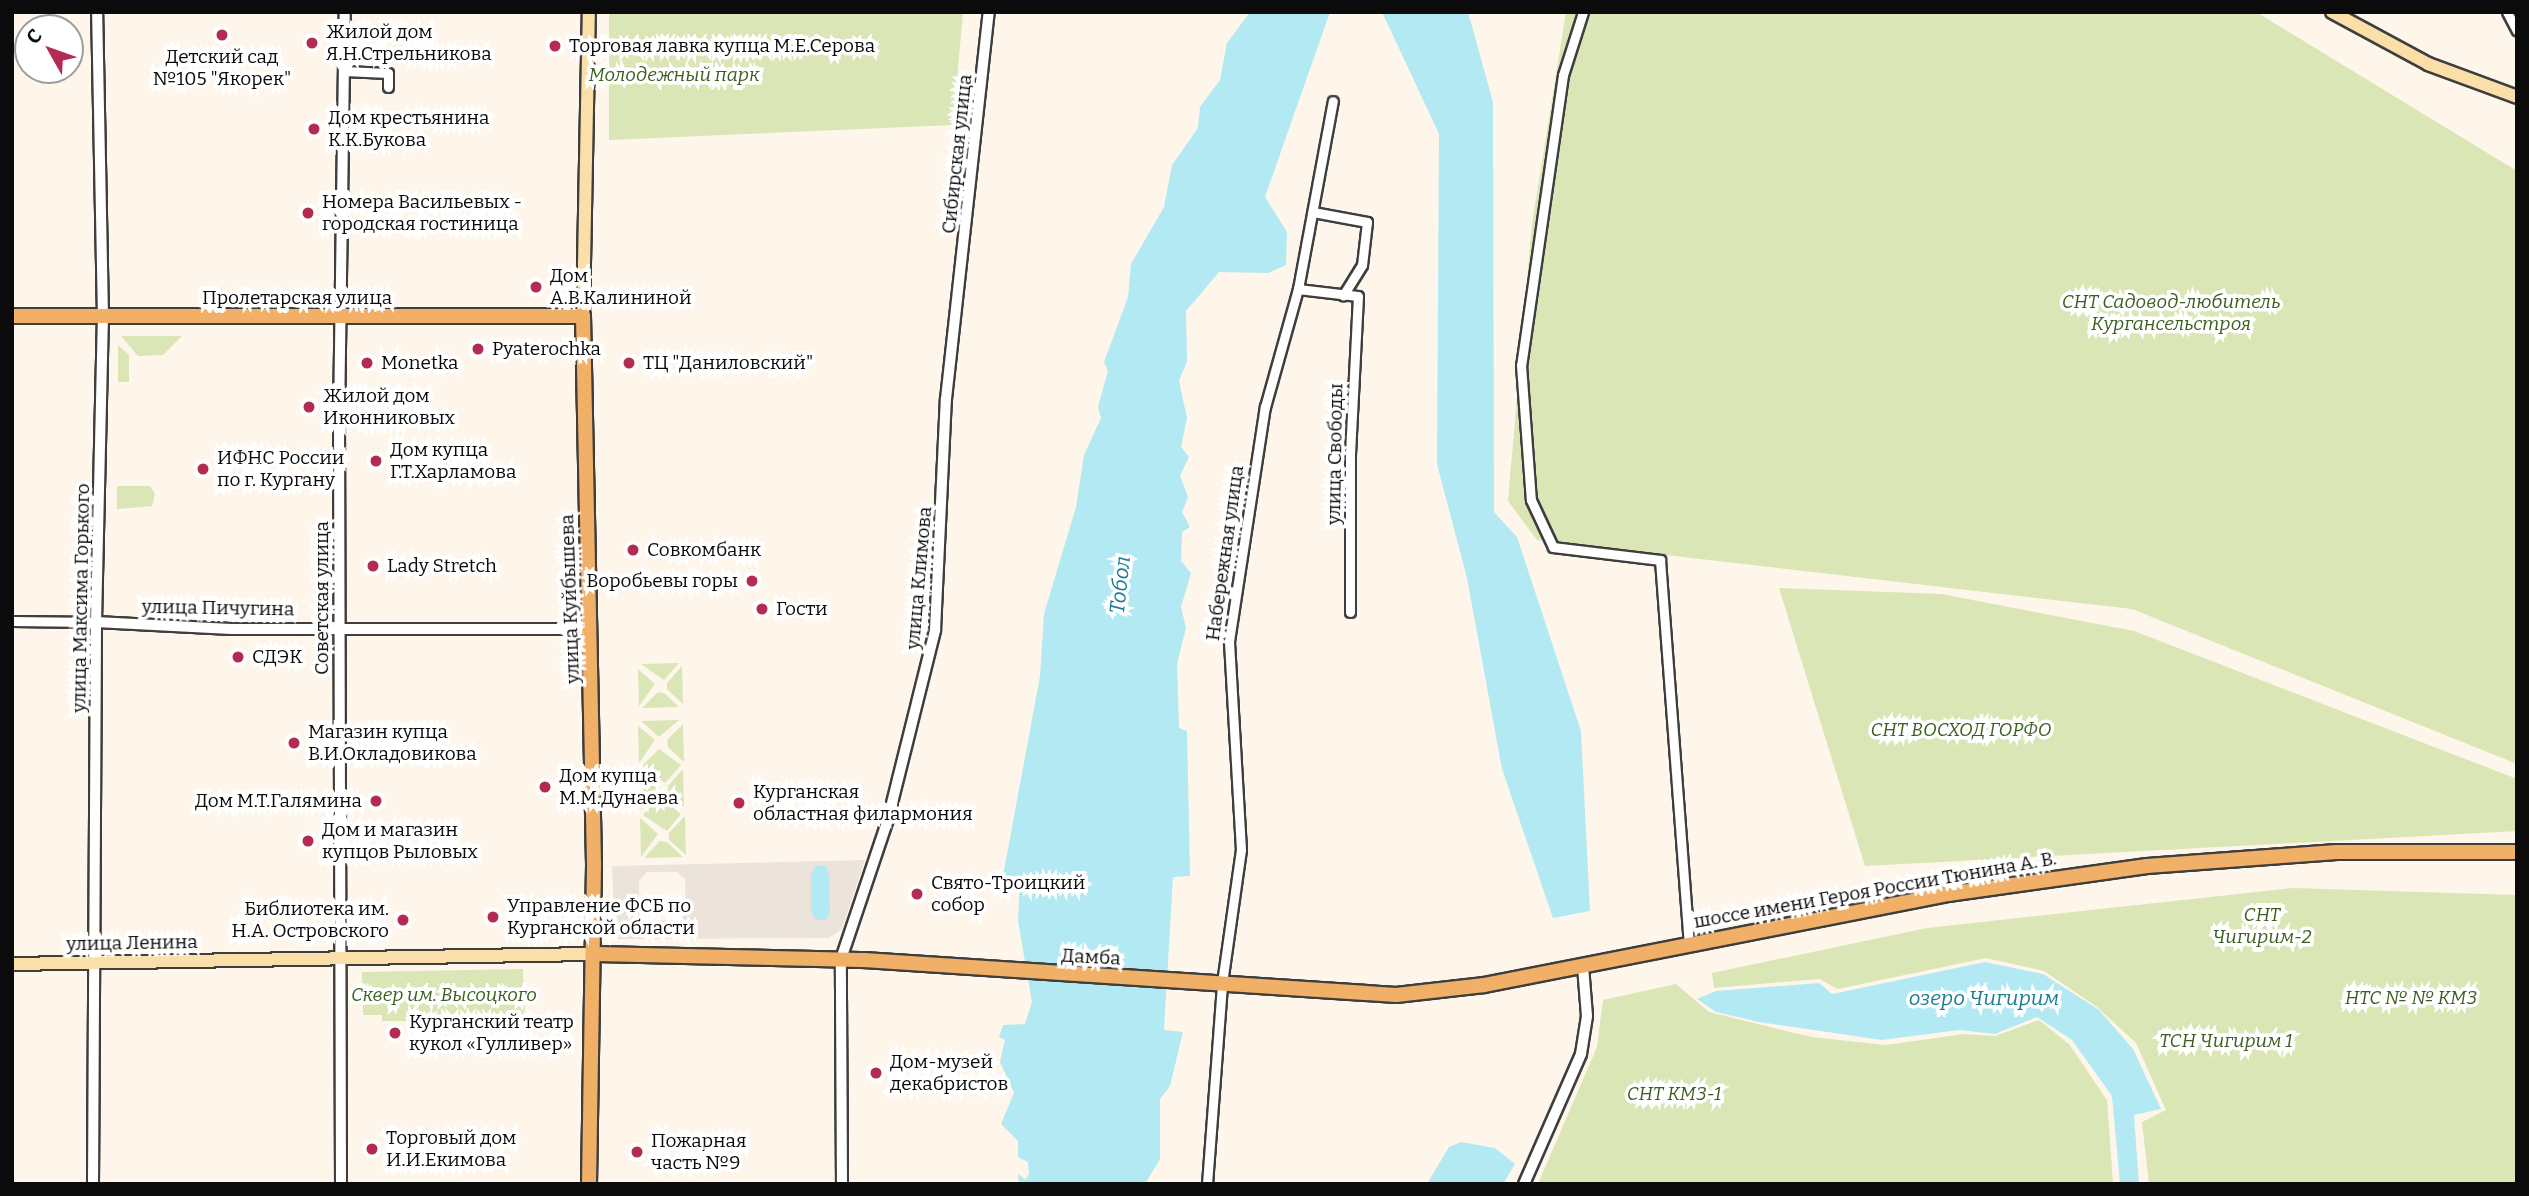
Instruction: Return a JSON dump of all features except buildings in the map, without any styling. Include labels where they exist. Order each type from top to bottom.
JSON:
[{"type":"main road","name":"улица Куйбышева","points":[[589,12],[583,316],[591,629],[593,954],[589,1184]]},
{"type":"main road","points":[[2332,12],[2428,64],[2517,97]]},
{"type":"main road","name":"Пролетарская улица","points":[[12,316],[583,316]]},
{"type":"main road","name":"шоссе имени Героя России Тюнина А. В.","points":[[1222,983],[1396,995],[1583,966],[1689,942],[1948,894],[2147,866],[2336,852],[2517,852]]},
{"type":"main road","name":"улица Ленина","points":[[12,964],[593,954],[841,959]]},
{"type":"main road","name":"Дамба","points":[[841,959],[994,971],[1222,983]]},
{"type":"street","name":"улица Максима Горького","points":[[93,1184],[96,622],[103,318],[97,12]]},
{"type":"street","name":"Советская улица","points":[[341,1184],[340,316],[345,12]]},
{"type":"street","name":"Сибирская улица","points":[[958,299],[989,12]]},
{"type":"street","points":[[1583,12],[1563,75],[1521,365],[1531,500],[1553,547],[1660,560],[1689,942]]},
{"type":"street","points":[[2507,12],[2517,31]]},
{"type":"street","points":[[344,71],[388,73],[388,87]]},
{"type":"street","name":"Набережная улица","points":[[1207,1184],[1222,983],[1241,850],[1228,640],[1265,407],[1298,289],[1333,101]]},
{"type":"street","points":[[1298,289],[1343,295],[1362,265],[1367,222],[1313,212]]},
{"type":"street","name":"улица Свободы","points":[[1343,295],[1358,296],[1350,455],[1350,612]]},
{"type":"street","name":"улица Климова","points":[[842,1184],[841,959],[888,819],[933,643],[940,580],[946,399],[958,299]]},
{"type":"street","name":"улица Пичугина","points":[[12,621],[231,629],[591,629]]},
{"type":"street","points":[[1524,1184],[1581,1054],[1587,1016],[1583,966]]},
{"type":"green space","name":"Молодежный парк","points":[[609,12],[963,12],[953,125],[609,140]]},
{"type":"green space","name":"СНТ Садовод-любитель Кургансельстроя","points":[[1566,12],[2256,12],[2517,171],[2517,764],[2132,609],[1537,540],[1508,501],[1532,224]]},
{"type":"green space","points":[[121,336],[182,336],[163,355],[138,356]]},
{"type":"green space","points":[[118,345],[129,355],[129,382],[118,382]]},
{"type":"green space","points":[[117,486],[150,486],[155,494],[152,506],[117,509]]},
{"type":"green space","name":"СНТ ВОСХОД ГОРФО","points":[[1779,588],[1941,594],[2134,631],[2517,779],[2517,831],[1865,866]]},
{"type":"green space","points":[[679,663],[664,680],[641,664]]},
{"type":"green space","points":[[682,666],[683,704],[667,689],[667,683]]},
{"type":"green space","points":[[638,669],[655,684],[639,706]]},
{"type":"green space","points":[[658,692],[664,693],[679,707],[642,708]]},
{"type":"green space","points":[[679,720],[659,737],[641,721]]},
{"type":"green space","points":[[683,724],[684,762],[668,747],[667,740]]},
{"type":"green space","points":[[638,726],[655,740],[639,763]]},
{"type":"green space","points":[[659,749],[681,765],[665,783],[641,767]]},
{"type":"green space","points":[[683,769],[684,807],[668,793],[668,786]]},
{"type":"green space","points":[[640,772],[657,787],[641,810]]},
{"type":"green space","points":[[659,797],[681,814],[667,831],[643,815]]},
{"type":"green space","points":[[685,816],[686,855],[669,840],[669,833]]},
{"type":"green space","points":[[640,818],[658,834],[641,857]]},
{"type":"green space","points":[[660,841],[667,842],[683,857],[644,858]]},
{"type":"green space","points":[[2293,888],[2517,895],[2517,1184],[2149,1184],[2142,1122],[2166,1110],[2136,1043],[2097,1007],[2044,971],[1986,958],[1838,989],[1819,979],[1714,988],[1712,973],[1927,928]]},
{"type":"green space","name":"Сквер им. Высоцкого","points":[[523,969],[525,1021],[382,1021],[382,1015],[363,1015],[362,972]]},
{"type":"green space","name":"СНТ КМЗ-1","points":[[1676,984],[1709,1012],[1811,1037],[1886,1045],[1964,1034],[1995,1036],[2039,1020],[2069,1044],[2107,1100],[2113,1184],[1538,1184],[1597,1047],[1603,1000]]},
{"type":"shaded area","points":[[865,860],[842,929],[829,938],[615,939],[612,866]],"holes":[[[647,872],[677,872],[685,879],[686,913],[680,920],[646,921],[639,915],[639,881]],[[829,882],[828,903],[811,906],[813,886]]]},
{"type":"water","name":"Тобол","points":[[1250,12],[1330,12],[1265,197],[1287,232],[1286,265],[1268,273],[1219,272],[1186,311],[1187,361],[1179,381],[1187,418],[1181,447],[1189,457],[1180,476],[1188,497],[1182,512],[1190,527],[1182,532],[1181,561],[1191,573],[1181,607],[1186,628],[1177,664],[1179,728],[1187,731],[1190,876],[1173,877],[1164,1030],[1183,1032],[1170,1086],[1160,1099],[1160,1159],[1145,1184],[1019,1184],[1018,1174],[1026,1180],[1029,1173],[1028,1162],[1018,1157],[1018,1141],[1001,1124],[1014,1093],[1000,1062],[1005,1040],[999,1037],[1003,1025],[1025,1024],[1032,1002],[1018,921],[1020,876],[1003,876],[1040,676],[1044,614],[1076,507],[1084,455],[1101,418],[1098,407],[1108,371],[1104,362],[1128,297],[1131,264],[1164,207],[1172,165],[1198,128],[1200,107],[1220,80],[1227,43]]},
{"type":"water","points":[[1382,12],[1468,12],[1493,102],[1494,512],[1517,537],[1581,731],[1590,911],[1553,918],[1502,769],[1467,578],[1437,464],[1439,134]]},
{"type":"water","points":[[815,866],[826,866],[829,874],[830,912],[825,920],[816,920],[811,912],[811,874]]},
{"type":"water","name":"озеро Чигирим","points":[[1985,962],[2043,974],[2099,1010],[2133,1049],[2161,1109],[2134,1115],[2139,1184],[2120,1184],[2112,1096],[2072,1040],[2037,1017],[1995,1034],[1959,1030],[1882,1040],[1759,1022],[1716,1012],[1697,999],[1716,991],[1819,983],[1832,994]]},
{"type":"water","points":[[1461,1142],[1495,1148],[1515,1164],[1503,1184],[1427,1184],[1449,1147]]},
{"type":"place","name":"Детский сад №105 \"Якорек\"","points":[[222,35]]},
{"type":"place","name":"Жилой дом Я.Н.Стрельникова","points":[[312,43]]},
{"type":"place","name":"Торговая лавка купца М.Е.Серова","points":[[555,46]]},
{"type":"place","name":"Дом крестьянина К.К.Букова","points":[[314,129]]},
{"type":"place","name":"Номера Васильевых - городская гостиница","points":[[308,213]]},
{"type":"place","name":"Дом А.В.Калининой","points":[[536,287]]},
{"type":"place","name":"Pyaterochka","points":[[478,349]]},
{"type":"place","name":"Monetka","points":[[367,363]]},
{"type":"place","name":"ТЦ \"Даниловский\"","points":[[629,363]]},
{"type":"place","name":"Жилой дом Иконниковых","points":[[309,407]]},
{"type":"place","name":"Дом купца Г.Т.Харламова","points":[[376,461]]},
{"type":"place","name":"ИФНС России по г. Кургану","points":[[203,469]]},
{"type":"place","name":"Совкомбанк","points":[[633,550]]},
{"type":"place","name":"Lady Stretch","points":[[373,566]]},
{"type":"place","name":"Воробьевы горы","points":[[752,581]]},
{"type":"place","name":"Гости","points":[[762,609]]},
{"type":"place","name":"СДЭК","points":[[238,657]]},
{"type":"place","name":"Магазин купца В.И.Окладовикова","points":[[294,743]]},
{"type":"place","name":"Дом купца М.М.Дунаева","points":[[545,787]]},
{"type":"place","name":"Дом М.Т.Галямина","points":[[376,801]]},
{"type":"place","name":"Курганская областная филармония","points":[[739,803]]},
{"type":"place","name":"Дом и магазин купцов Рыловых","points":[[308,841]]},
{"type":"place","name":"Свято-Троицкий собор","points":[[917,894]]},
{"type":"place","name":"Управление ФСБ по Курганской области","points":[[493,917]]},
{"type":"place","name":"Библиотека им. Н.А. Островского","points":[[403,920]]},
{"type":"place","name":"Курганский театр кукол «Гулливер»","points":[[395,1033]]},
{"type":"place","name":"Дом-музей декабристов","points":[[876,1073]]},
{"type":"place","name":"Торговый дом И.И.Екимова","points":[[372,1149]]},
{"type":"place","name":"Пожарная часть №9","points":[[637,1152]]},
{"type":"park label","name":"СНТ Чигирим-2","points":[[2262,926]]},
{"type":"park label","name":"НТС № № КМЗ","points":[[2411,998]]},
{"type":"park label","name":"ТСН Чигирим 1","points":[[2226,1041]]}]
